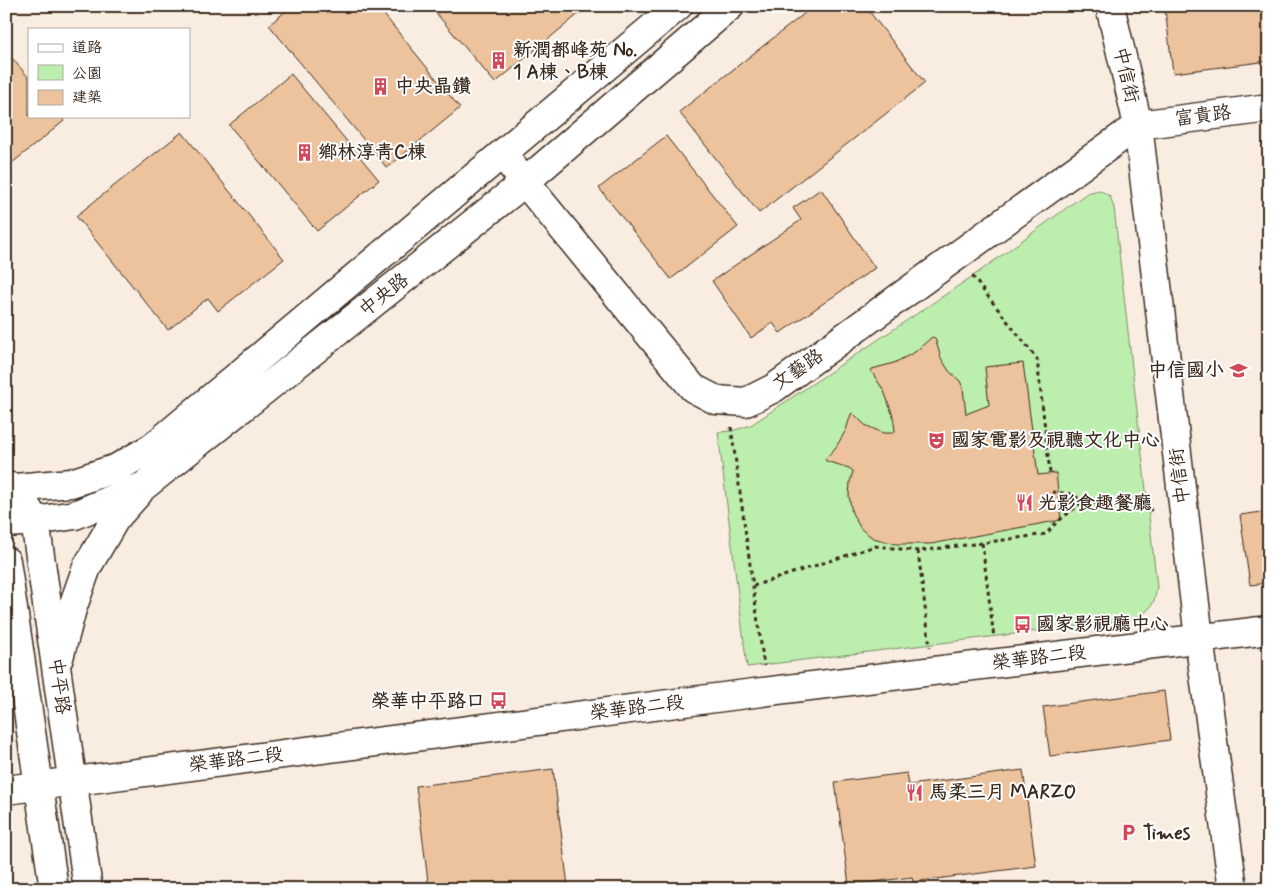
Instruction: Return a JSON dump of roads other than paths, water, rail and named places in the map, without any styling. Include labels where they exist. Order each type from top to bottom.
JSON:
[{"type":"street","name":"中央路","points":[[9,495],[71,483],[117,468],[153,447],[678,6]]},
{"type":"street","name":"中央路","points":[[6,523],[75,515],[144,486],[525,182],[730,6]]},
{"type":"street","name":"中信街","points":[[1110,6],[1138,125],[1199,638],[1233,889]]},
{"type":"street","name":"富貴路","points":[[1138,125],[1269,108]]},
{"type":"street","name":"文藝路","points":[[502,154],[693,388],[716,400],[746,402],[774,388],[1138,125]]},
{"type":"street","points":[[56,669],[72,609],[87,567],[115,519],[144,486]]},
{"type":"street","name":"中平路","points":[[9,495],[35,521],[88,889]]},
{"type":"street","name":"中平路","points":[[6,561],[54,889]]},
{"type":"street","points":[[6,627],[19,654]]},
{"type":"street","name":"榮華路二段","points":[[6,790],[754,692],[1269,630]]},
{"type":"place","name":"新潤都峰苑 No. 1 A棟、B棟","points":[[499,61]]},
{"type":"place","name":"中央晶鑽","points":[[381,86]]},
{"type":"place","name":"鄉林淳青C棟","points":[[304,152]]},
{"type":"place","name":"中信國小","points":[[1238,370]]},
{"type":"place","name":"國家電影及視聽文化中心","points":[[937,440]]},
{"type":"place","name":"光影食趣餐廳","points":[[1024,503]]},
{"type":"place","name":"國家影視廳中心","points":[[1022,624]]},
{"type":"place","name":"榮華中平路口","points":[[499,701]]},
{"type":"place","name":"馬柔三月 MARZO","points":[[915,792]]},
{"type":"place","name":"Times","points":[[1129,833]]}]
